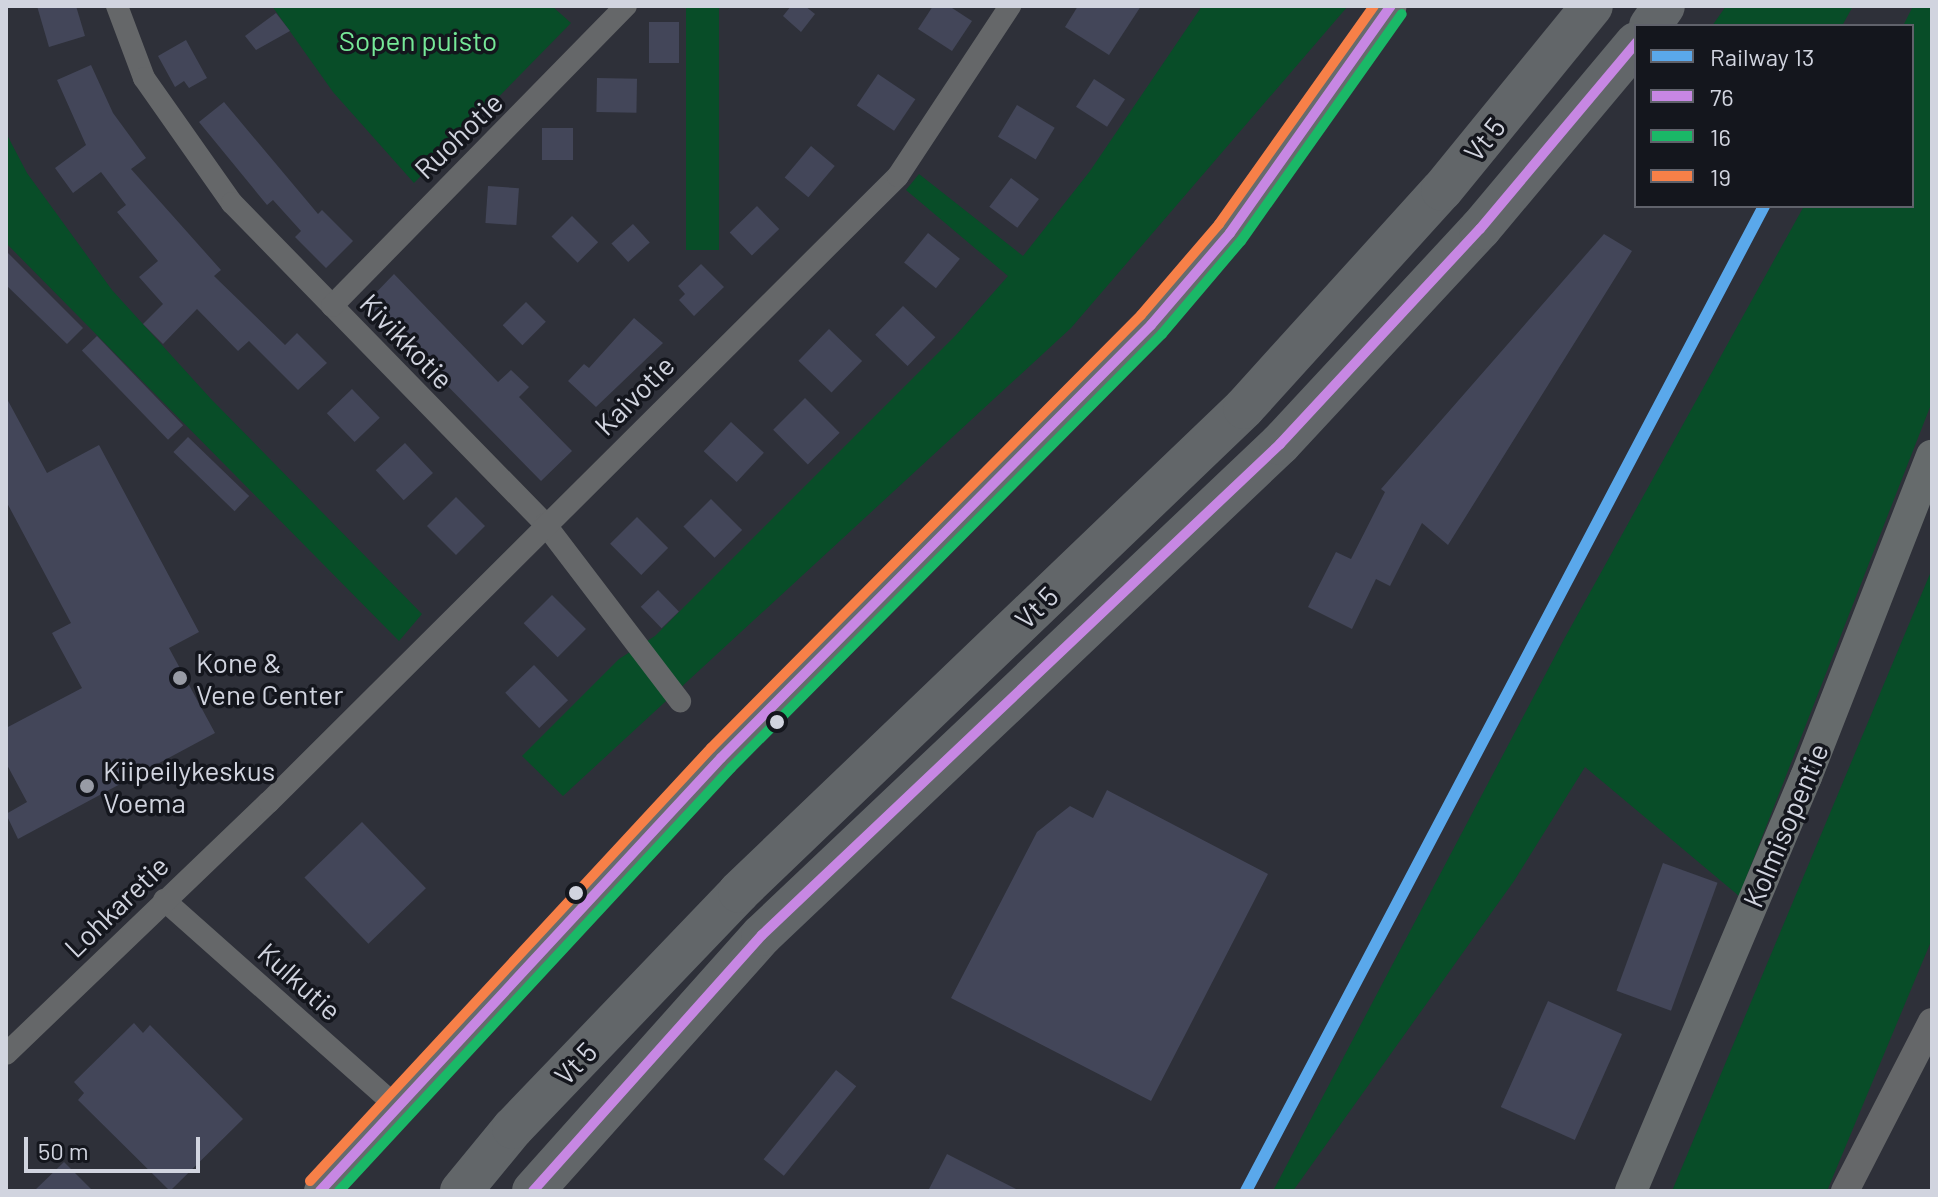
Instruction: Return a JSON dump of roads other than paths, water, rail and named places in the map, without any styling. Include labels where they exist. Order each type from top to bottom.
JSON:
[{"type":"highway","name":"Vt 5","points":[[461,1191],[513,1128],[739,892],[1244,408],[1442,190],[1592,6]]},
{"type":"highway","points":[[1651,24],[1664,6]]},
{"type":"highway","name":"Vt 5","points":[[533,1191],[762,935],[1280,444],[1480,229],[1634,45]]},
{"type":"main road","points":[[320,1191],[721,758],[1151,325],[1230,233],[1391,6]]},
{"type":"main road","name":"Kolmisopentie","points":[[1631,1191],[1806,777],[1932,456]]},
{"type":"street","name":"Kivikkotie","points":[[117,6],[144,78],[232,203],[545,524],[680,701]]},
{"type":"street","name":"Ruohotie","points":[[332,306],[626,6]]},
{"type":"street","name":"Kaivotie","points":[[269,802],[898,176],[1010,6]]},
{"type":"street","name":"Lohkaretie","points":[[6,1054],[269,802]]},
{"type":"street","name":"Kulkutie","points":[[164,900],[397,1107]]},
{"type":"street","points":[[1845,1191],[1932,1022]]},
{"type":"rail line","name":"13","points":[[1246,1191],[1763,208]]},
{"type":"place","name":"Kone & Vene Center","points":[[180,678]]},
{"type":"place","name":"Kiipeilykeskus Voema","points":[[87,786]]},
{"type":"park label","name":"Sopen puisto","points":[[418,40]]}]
